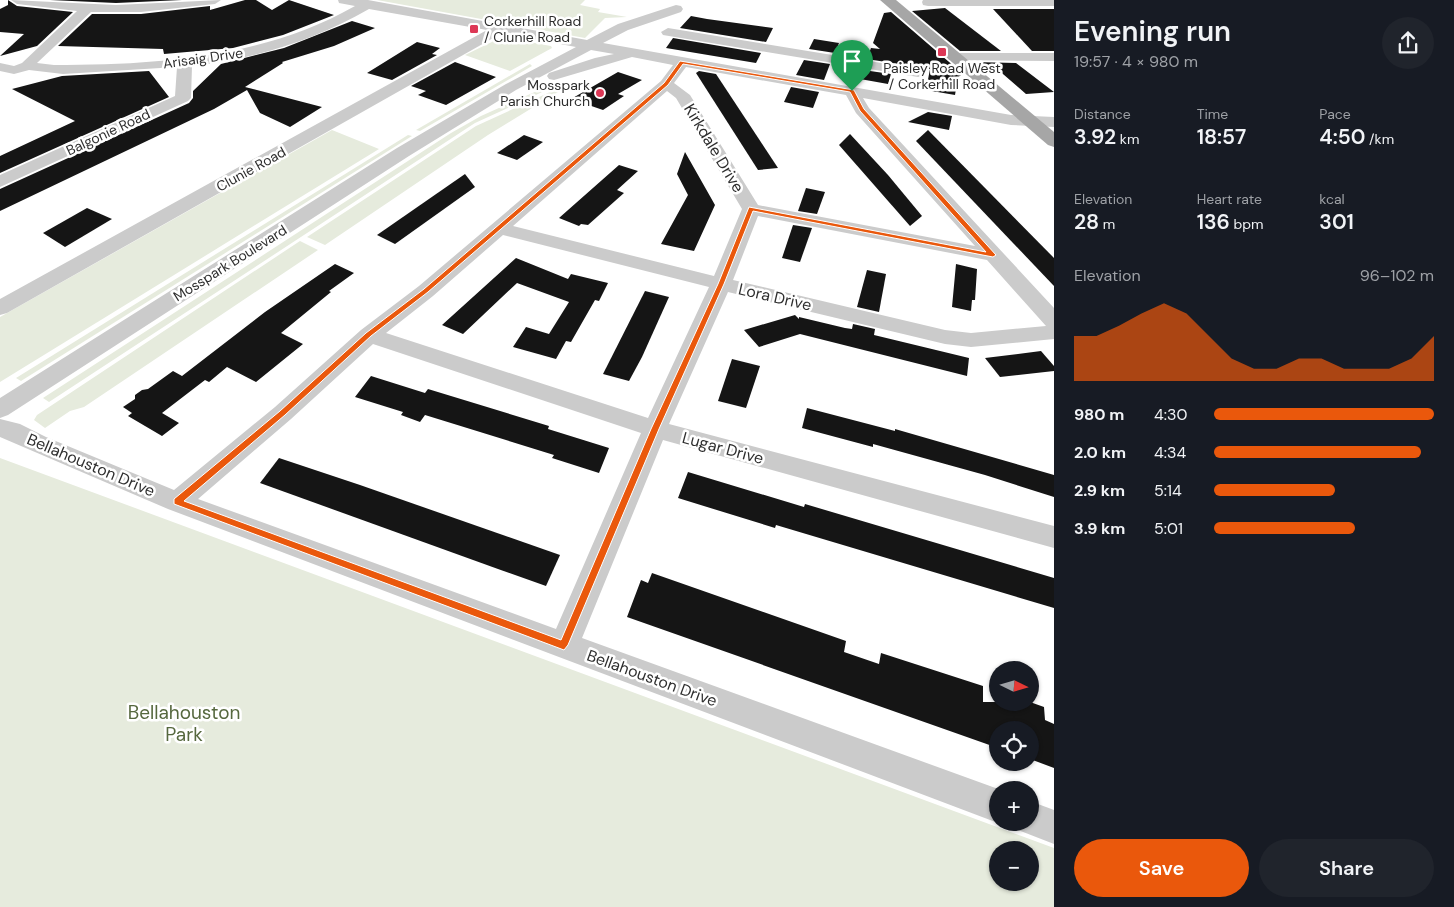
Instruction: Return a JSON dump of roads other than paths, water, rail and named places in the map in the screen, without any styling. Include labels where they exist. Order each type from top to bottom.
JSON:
[{"type":"main road","points":[[896,1],[971,56],[1035,116],[1054,141]]},
{"type":"main road","points":[[896,1],[954,57],[1018,111],[1054,122]]},
{"type":"street","points":[[17,0],[54,6],[88,8],[175,6],[215,0]]},
{"type":"street","points":[[344,0],[494,32],[551,38],[641,54]]},
{"type":"street","points":[[928,2],[1054,2]]},
{"type":"street","name":"Arisaig Drive","points":[[29,66],[50,69],[185,62],[247,52],[304,37],[338,22],[368,4]]},
{"type":"street","name":"Mosspark Boulevard","points":[[0,409],[461,117],[511,87],[588,44],[623,27],[680,7],[608,48],[544,80],[461,117]]},
{"type":"street","points":[[7,73],[29,66],[29,62],[88,8]]},
{"type":"street","name":"Clunie Road","points":[[0,308],[494,32]]},
{"type":"street","points":[[668,32],[918,74]]},
{"type":"street","points":[[628,37],[632,47],[641,54],[675,73],[773,77],[968,111],[1005,120],[1035,116]]},
{"type":"street","points":[[511,87],[529,72],[562,51],[560,45],[551,38]]},
{"type":"street","points":[[773,77],[785,52]]},
{"type":"street","points":[[544,80],[608,59],[641,54]]},
{"type":"street","points":[[954,57],[1054,57]]},
{"type":"street","name":"Balgonie Road","points":[[0,182],[183,98],[185,62]]},
{"type":"street","points":[[177,502],[283,413],[369,335],[426,291],[675,73]]},
{"type":"street","name":"Kirkdale Drive","points":[[564,645],[655,429],[721,284],[751,209],[682,95],[675,73]]},
{"type":"street","points":[[852,91],[862,110],[1054,321]]},
{"type":"street","points":[[968,111],[1018,111]]},
{"type":"street","points":[[751,209],[993,255]]},
{"type":"street","name":"Lora Drive","points":[[499,228],[721,284],[945,337],[971,340],[1054,332]]},
{"type":"street","name":"Lugar Drive","points":[[369,335],[655,429],[1054,537]]},
{"type":"street","name":"Bellahouston Drive","points":[[0,428],[11,430],[37,444],[177,502],[989,803]]},
{"type":"street","points":[[1039,821],[1054,827]]},
{"type":"place","name":"Corkerhill Road / Clunie Road","points":[[474,29]]},
{"type":"place","name":"Paisley Road West / Corkerhill Road","points":[[942,52]]},
{"type":"place","name":"Mosspark Parish Church","points":[[600,93]]},
{"type":"park label","name":"Bellahouston Park","points":[[184,723]]}]
